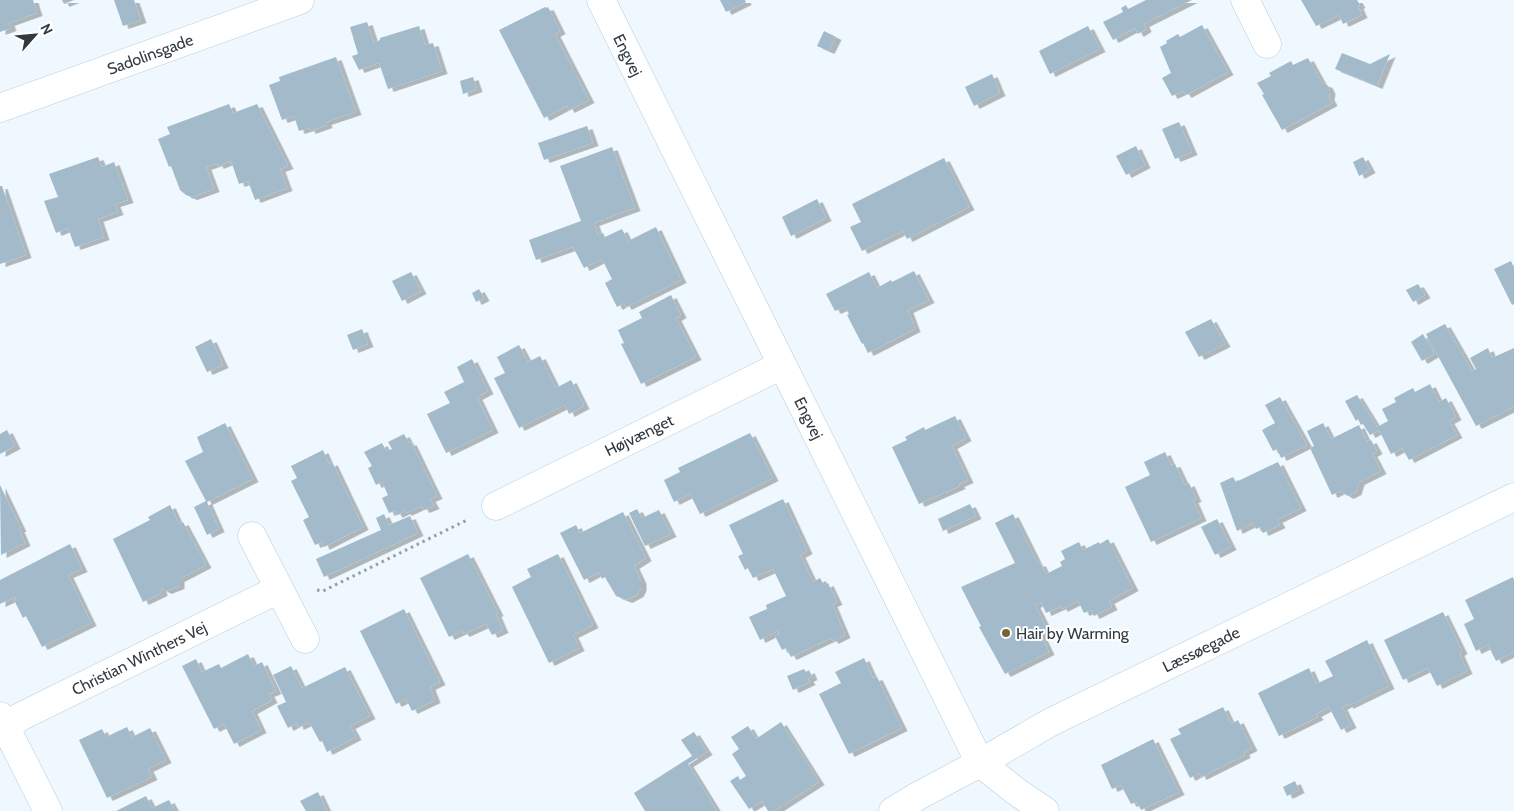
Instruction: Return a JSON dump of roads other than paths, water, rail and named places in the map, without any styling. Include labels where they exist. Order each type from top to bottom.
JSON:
[{"type":"street","name":"Sadolinsgade","points":[[0,108],[300,0]]},
{"type":"street","name":"Engvej","points":[[601,0],[980,763],[1045,811]]},
{"type":"street","points":[[1245,0],[1267,44]]},
{"type":"street","name":"Højvænget","points":[[496,506],[782,365]]},
{"type":"street","name":"Læssøegade","points":[[893,811],[1051,722],[1514,497]]},
{"type":"street","points":[[252,536],[305,639]]},
{"type":"street","name":"Christian Winthers Vej","points":[[2,724],[22,716],[279,589]]},
{"type":"street","points":[[2,724],[48,811]]},
{"type":"place","name":"Hair by Warming","points":[[1006,633]]}]
